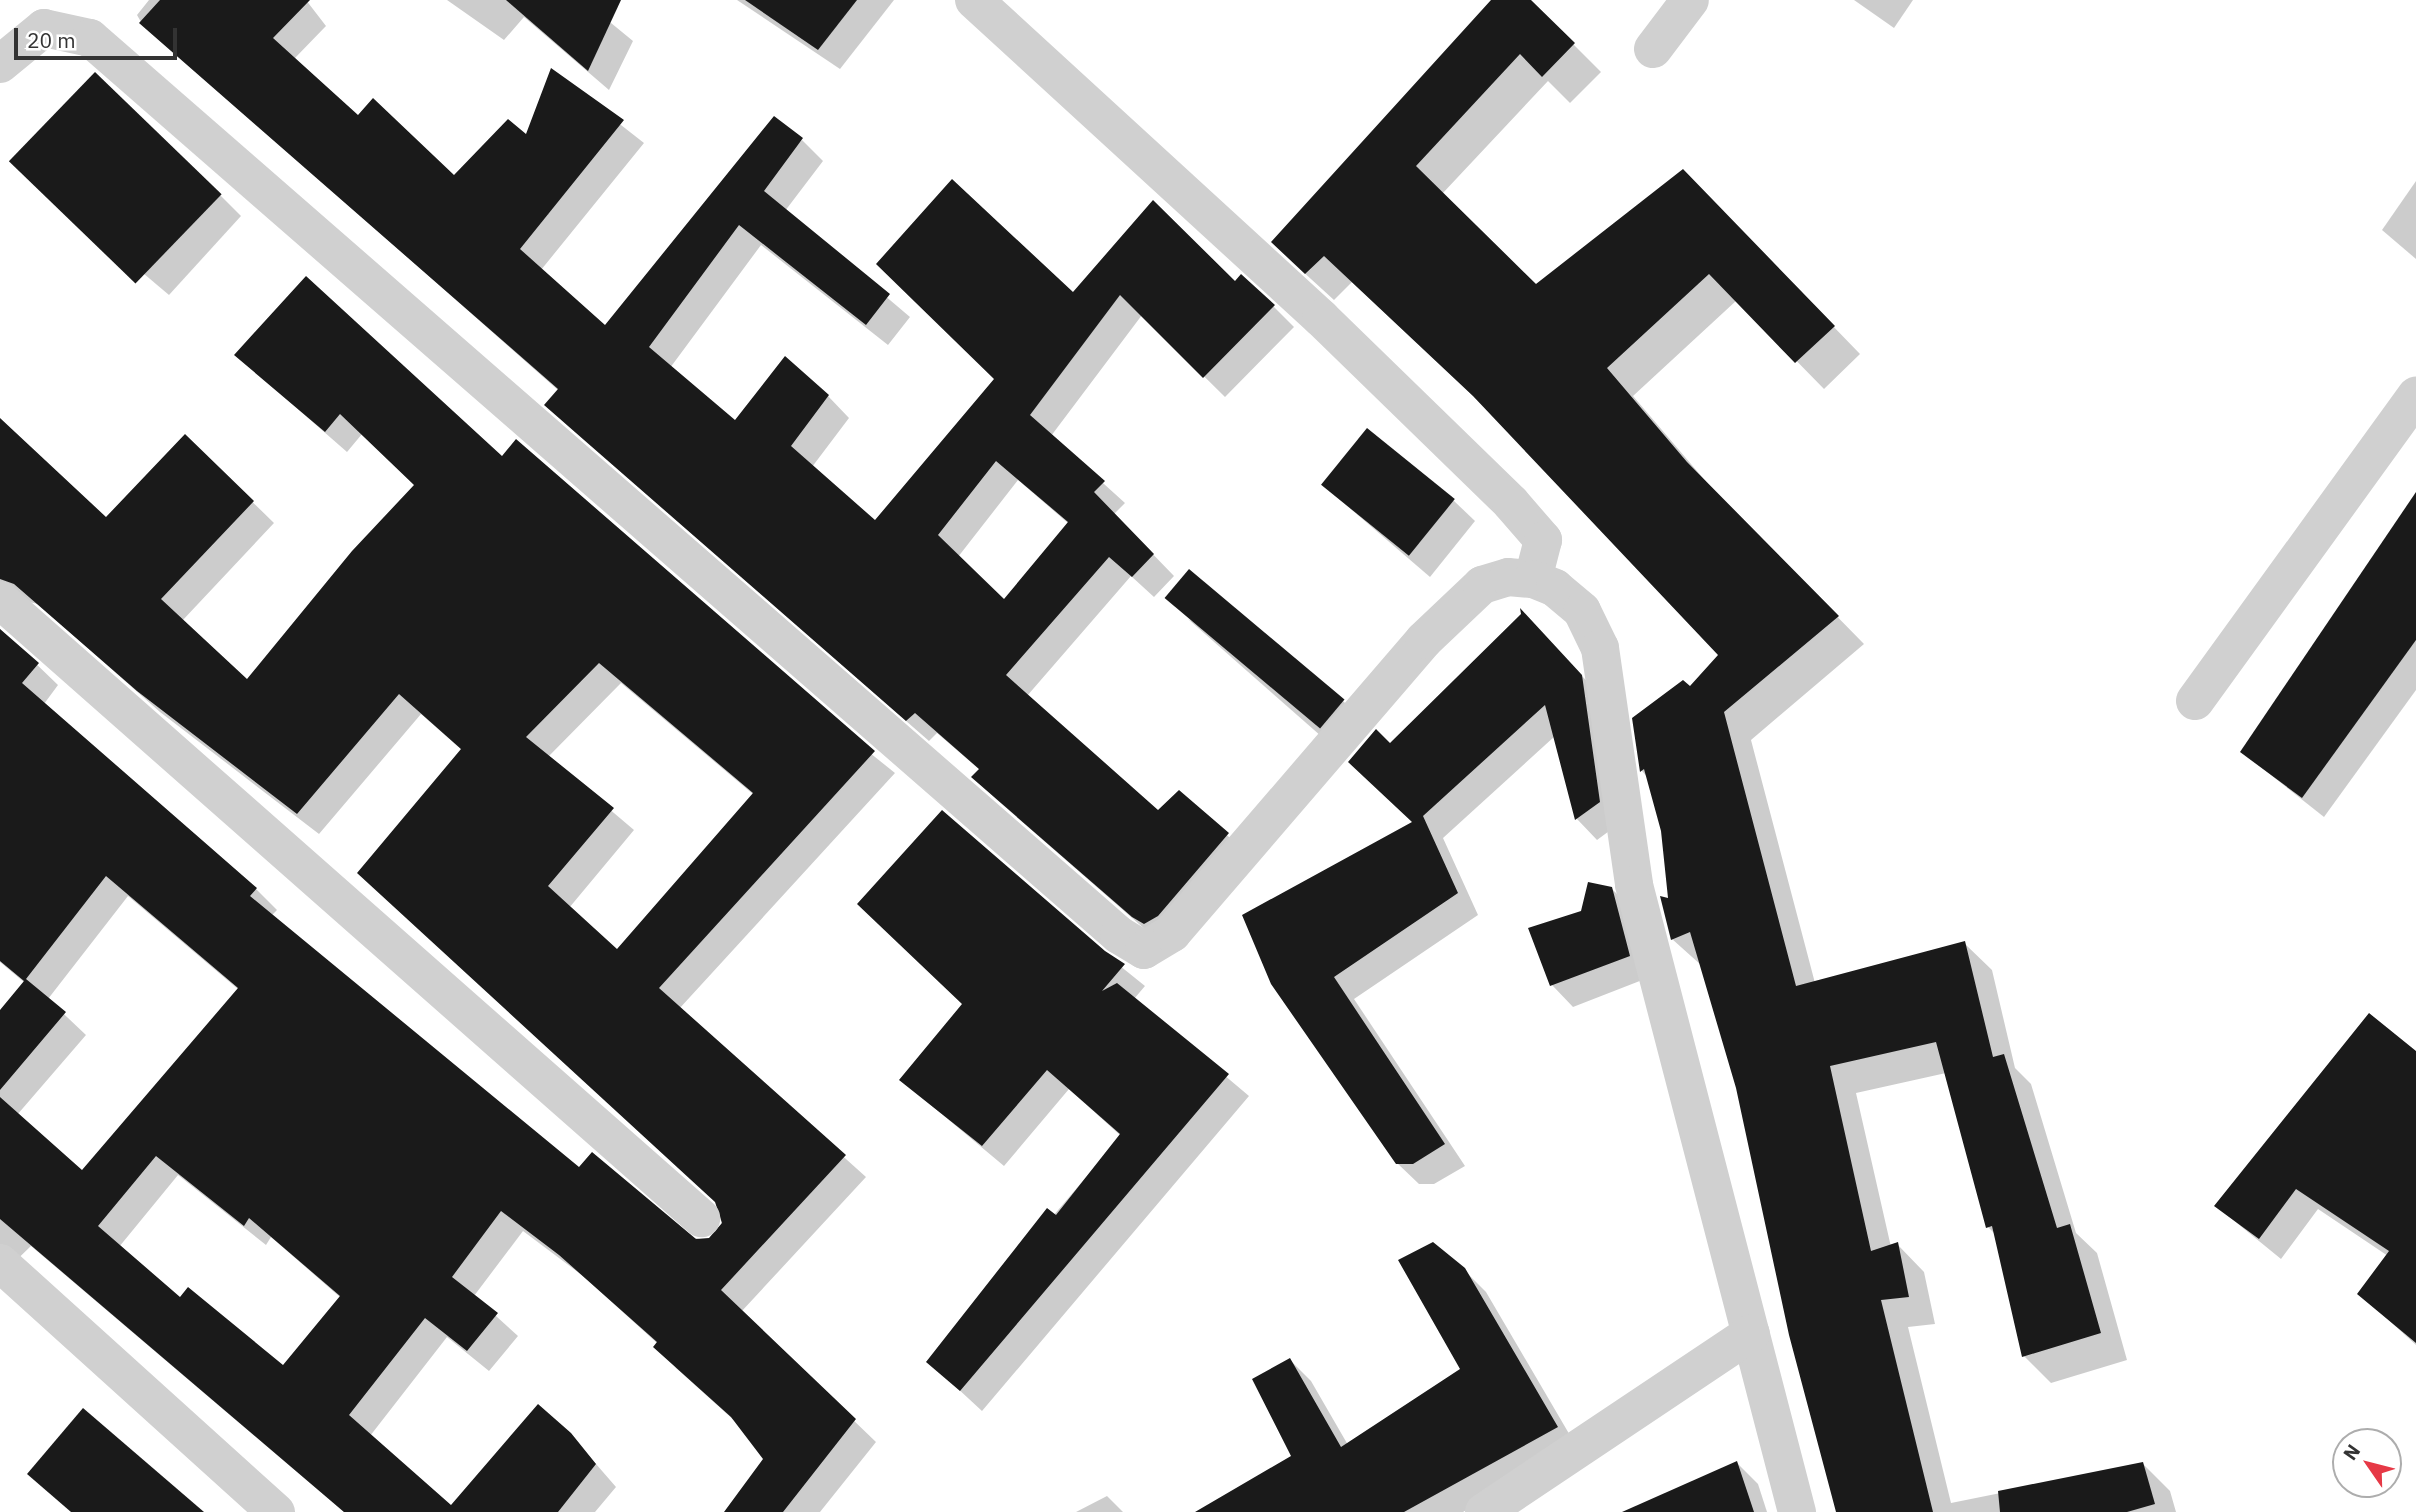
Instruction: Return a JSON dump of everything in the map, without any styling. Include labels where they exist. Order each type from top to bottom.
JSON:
[{"type":"street","points":[[974,0],[1321,318],[1511,503],[1543,540],[1533,579]]},
{"type":"street","points":[[1653,49],[1690,0]]},
{"type":"street","points":[[0,64],[52,14],[90,38],[1119,934],[1144,950],[1172,933],[1424,640],[1482,585],[1508,578],[1533,579],[1555,587],[1582,611],[1600,648],[1634,885],[1797,1512]]},
{"type":"street","points":[[2195,701],[2416,396]]},
{"type":"street","points":[[0,600],[701,1218]]},
{"type":"street","points":[[0,1263],[276,1512]]},
{"type":"street","points":[[1484,1512],[1751,1333]]},
{"type":"building","points":[[160,0],[310,0],[273,38],[358,115],[373,98],[454,175],[508,119],[526,134],[551,68],[624,120],[520,249],[605,325],[774,116],[803,138],[764,191],[890,294],[866,325],[739,225],[649,347],[735,420],[785,356],[829,395],[791,446],[875,520],[994,379],[876,264],[952,179],[1073,292],[1153,200],[1235,281],[1241,274],[1275,305],[1203,378],[1120,295],[1030,415],[1105,481],[1094,492],[1154,554],[1132,577],[1109,557],[1006,675],[1158,810],[1179,790],[1229,833],[1158,916],[1144,924],[1132,917],[971,777],[979,769],[915,713],[906,721],[544,405],[558,389],[139,23]],"holes":[[[996,461],[1068,522],[1004,599],[938,535]]]},
{"type":"building","points":[[506,0],[621,0],[588,71]]},
{"type":"building","points":[[745,0],[857,0],[818,50]]},
{"type":"building","points":[[1491,0],[1531,0],[1575,43],[1542,77],[1520,54],[1416,166],[1536,284],[1683,169],[1835,326],[1795,363],[1709,274],[1607,368],[1687,462],[1839,616],[1724,712],[1796,986],[1965,941],[1993,1057],[2004,1054],[2057,1228],[2070,1224],[2101,1333],[2022,1357],[1992,1226],[1986,1228],[1936,1042],[1830,1066],[1871,1251],[1898,1242],[1909,1297],[1881,1300],[1933,1512],[1836,1512],[1789,1335],[1736,1088],[1690,932],[1671,940],[1660,896],[1668,898],[1661,831],[1644,769],[1640,772],[1632,718],[1683,680],[1690,686],[1718,655],[1473,396],[1324,256],[1305,274],[1271,242]]},
{"type":"building","points":[[95,72],[222,194],[135,283],[9,161]]},
{"type":"building","points":[[306,276],[502,456],[516,439],[875,751],[659,988],[846,1155],[721,1290],[856,1419],[783,1512],[724,1512],[763,1459],[731,1417],[653,1347],[657,1342],[559,1255],[501,1211],[452,1277],[498,1313],[467,1351],[425,1318],[349,1415],[451,1505],[538,1404],[571,1433],[596,1464],[558,1512],[344,1512],[0,1219],[0,1097],[82,1170],[238,988],[106,876],[26,979],[66,1012],[0,1090],[0,1010],[24,981],[0,961],[0,629],[39,663],[22,683],[257,888],[250,896],[579,1167],[592,1152],[696,1239],[709,1238],[722,1223],[715,1202],[357,873],[461,749],[399,694],[297,814],[137,691],[14,584],[0,579],[0,418],[106,517],[185,434],[254,501],[161,599],[247,679],[352,551],[414,485],[340,414],[325,432],[234,355]],"holes":[[[599,663],[753,793],[617,949],[548,886],[614,808],[526,737]],[[156,1156],[244,1226],[249,1218],[340,1296],[283,1365],[188,1287],[180,1297],[98,1226]]]},
{"type":"building","points":[[1367,428],[1455,499],[1409,556],[1321,485]]},
{"type":"building","points":[[2416,492],[2416,640],[2302,798],[2240,752]]},
{"type":"building","points":[[1189,569],[1345,699],[1320,729],[1165,598]]},
{"type":"building","points":[[1520,608],[1582,675],[1600,802],[1575,820],[1545,705],[1423,816],[1458,893],[1334,977],[1445,1144],[1413,1164],[1396,1164],[1271,984],[1242,915],[1412,822],[1348,762],[1376,729],[1390,743],[1521,614]]},
{"type":"building","points":[[942,810],[1105,951],[1125,964],[1102,991],[1117,983],[1229,1074],[960,1391],[926,1362],[1047,1208],[1056,1215],[1120,1134],[1047,1070],[982,1146],[899,1080],[962,1004],[857,904]]},
{"type":"building","points":[[1588,882],[1612,887],[1630,956],[1550,986],[1528,928],[1581,911]]},
{"type":"building","points":[[2369,1013],[2416,1051],[2416,1343],[2357,1294],[2389,1251],[2296,1189],[2259,1239],[2214,1206]]},
{"type":"building","points":[[1433,1242],[1465,1268],[1558,1427],[1404,1512],[1195,1512],[1291,1456],[1252,1379],[1290,1358],[1341,1447],[1460,1369],[1398,1260]]},
{"type":"building","points":[[83,1408],[204,1512],[71,1512],[27,1474]]},
{"type":"building","points":[[1737,1461],[1754,1512],[1622,1512]]},
{"type":"building","points":[[2143,1462],[2155,1504],[2127,1512],[2000,1512],[1998,1491]]}]
